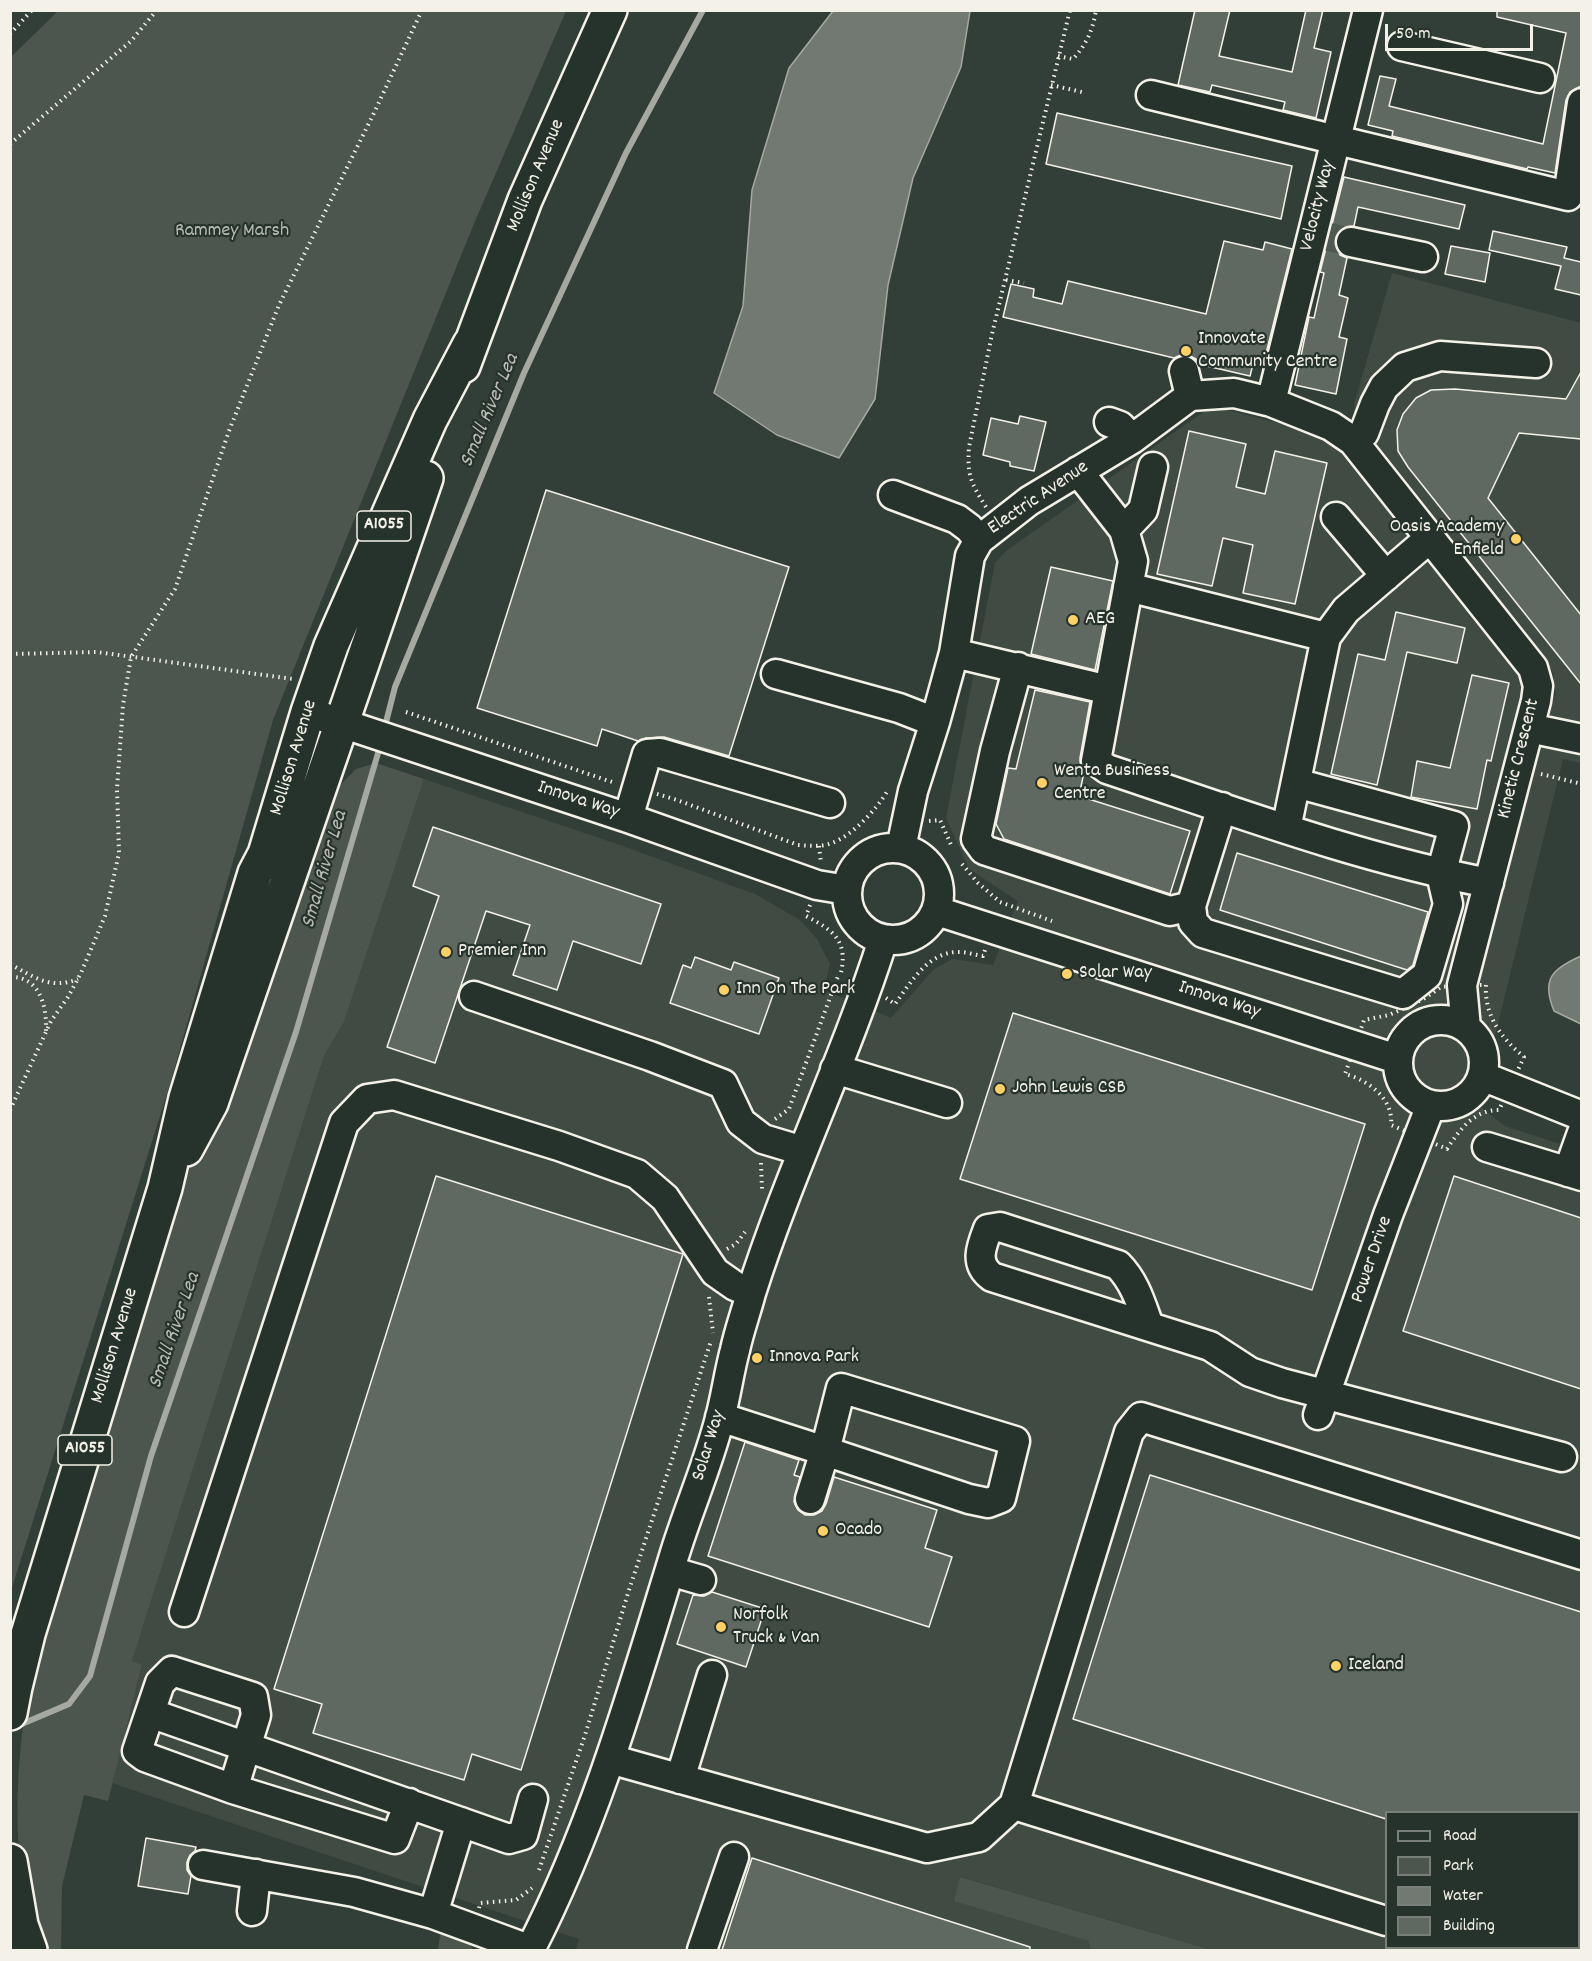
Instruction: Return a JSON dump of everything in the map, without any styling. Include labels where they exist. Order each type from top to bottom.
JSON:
[{"type":"main road","name":"Mollison Avenue","points":[[165,1188],[211,1103],[357,728],[381,607],[447,419],[470,344],[525,200],[610,10]]},
{"type":"main road","name":"Mollison Avenue","points":[[10,1713],[28,1634],[165,1188],[186,1098],[255,873],[265,854],[308,712],[331,646],[425,430],[470,344]]},
{"type":"main road","points":[[10,1861],[21,1925],[30,1950]]},
{"type":"street","points":[[1365,23],[1396,44],[1540,78]]},
{"type":"street","name":"Velocity Way","points":[[1271,402],[1316,234],[1335,141],[1365,23]]},
{"type":"street","points":[[1151,95],[1568,196],[1578,140],[1581,103]]},
{"type":"street","points":[[1351,242],[1423,257]]},
{"type":"street","points":[[1353,441],[1364,433],[1384,387],[1405,367],[1440,356],[1536,363]]},
{"type":"street","name":"Electric Avenue","points":[[901,848],[913,791],[954,653],[970,556],[978,525],[1029,501],[1131,439],[1187,384],[1271,402],[1331,426],[1353,441]]},
{"type":"street","points":[[1109,422],[1120,426],[1131,439]]},
{"type":"street","name":"Kinetic Crescent","points":[[1353,441],[1533,668],[1538,686],[1462,985],[1466,1028]]},
{"type":"street","points":[[1124,530],[1143,510],[1153,467]]},
{"type":"street","points":[[1078,471],[1124,530],[1133,561],[1096,761],[1107,769],[1286,830],[1441,874],[1489,883]]},
{"type":"street","points":[[893,495],[978,525]]},
{"type":"street","points":[[1336,517],[1386,576]]},
{"type":"street","points":[[1286,830],[1326,637],[1346,610],[1430,538]]},
{"type":"street","points":[[1128,587],[1326,637]]},
{"type":"street","points":[[954,653],[1109,690]]},
{"type":"street","points":[[1018,667],[995,751],[976,839],[984,850],[1170,911],[1191,906]]},
{"type":"street","points":[[776,674],[898,708],[935,722]]},
{"type":"street","name":"Innova Way","points":[[308,712],[628,818],[817,885],[847,890]]},
{"type":"street","points":[[1529,728],[1581,739]]},
{"type":"street","points":[[628,818],[646,754],[660,753],[830,803]]},
{"type":"street","points":[[1222,807],[1191,906],[1193,922],[1203,933],[1402,994],[1427,975],[1448,904],[1441,874],[1454,826],[1296,783]]},
{"type":"street","points":[[901,848],[916,853],[928,862],[936,874],[940,899],[937,911],[928,925],[918,933],[908,939],[883,940],[866,932],[855,921],[848,907],[847,890],[851,874],[859,862],[878,850],[901,848]]},
{"type":"street","name":"Innova Way","points":[[937,911],[1397,1059]]},
{"type":"street","name":"Solar Way","points":[[531,1950],[549,1914],[585,1828],[610,1759],[720,1417],[735,1347],[768,1241],[867,990],[883,940]]},
{"type":"street","points":[[474,996],[695,1072],[723,1084],[741,1122],[763,1139],[803,1151]]},
{"type":"street","points":[[1443,1020],[1455,1022],[1466,1028],[1482,1050],[1484,1063],[1482,1076],[1468,1097],[1444,1106],[1419,1101],[1409,1094],[1402,1083],[1397,1059],[1401,1046],[1418,1026],[1430,1021],[1443,1020]]},
{"type":"street","points":[[835,1069],[947,1103]]},
{"type":"street","points":[[1482,1076],[1581,1116]]},
{"type":"street","points":[[184,1612],[344,1123],[367,1100],[394,1095],[559,1146],[637,1173],[665,1198],[715,1272],[735,1286],[752,1293]]},
{"type":"street","name":"Power Drive","points":[[1322,1405],[1388,1215],[1431,1105]]},
{"type":"street","points":[[1487,1147],[1575,1174],[1581,1133]]},
{"type":"street","points":[[1149,1326],[1135,1288],[1118,1265],[1000,1227],[988,1229],[982,1246],[981,1261],[984,1271],[992,1277],[1210,1346],[1250,1372],[1282,1383],[1322,1405],[1562,1457]]},
{"type":"street","points":[[720,1417],[825,1451],[969,1499],[988,1503],[1001,1498],[1015,1441],[841,1388],[825,1451],[810,1499]]},
{"type":"street","points":[[610,1759],[927,1848],[979,1837],[1014,1805],[1129,1432],[1141,1417],[1581,1556]]},
{"type":"street","points":[[670,1570],[701,1580]]},
{"type":"street","points":[[233,1789],[256,1715],[253,1697],[172,1671],[160,1683],[137,1751],[145,1756],[233,1789],[395,1839],[409,1803]]},
{"type":"street","points":[[680,1779],[712,1675]]},
{"type":"street","points":[[150,1713],[509,1839],[523,1835],[533,1799]]},
{"type":"street","points":[[1014,1805],[1385,1921]]},
{"type":"street","points":[[433,1914],[460,1822]]},
{"type":"street","points":[[702,1950],[734,1857]]},
{"type":"street","points":[[203,1865],[354,1892],[433,1914],[531,1950]]},
{"type":"street","points":[[252,1911],[256,1874]]},
{"type":"path","points":[[10,34],[32,10]]},
{"type":"path","points":[[10,144],[131,40],[157,10]]},
{"type":"path","points":[[10,1110],[51,1021],[78,980],[105,916],[119,853],[117,789],[123,705],[131,657],[175,589],[229,431],[279,305],[422,10]]},
{"type":"path","points":[[978,525],[970,478],[969,447],[992,334],[1070,10]]},
{"type":"path","points":[[1058,56],[1073,59],[1084,47],[1096,10]]},
{"type":"path","points":[[1051,85],[1082,92]]},
{"type":"path","points":[[1005,280],[1024,283]]},
{"type":"path","points":[[978,525],[994,502]]},
{"type":"path","points":[[10,654],[97,652],[299,679]]},
{"type":"path","points":[[1533,772],[1581,784]]},
{"type":"path","points":[[821,865],[819,846],[832,843],[864,820],[878,806],[890,787]]},
{"type":"path","points":[[809,908],[806,916],[830,931],[838,939],[843,952],[839,979]]},
{"type":"path","points":[[881,996],[896,1004],[927,964],[942,954],[959,952],[983,956]]},
{"type":"path","points":[[10,964],[45,982],[64,985],[78,980]]},
{"type":"path","points":[[762,1191],[760,1150],[767,1124],[789,1109],[838,976],[846,982]]},
{"type":"path","points":[[10,977],[26,980],[35,986],[46,1012],[46,1034]]},
{"type":"path","points":[[1486,985],[1487,1007],[1494,1024],[1504,1038],[1524,1057],[1499,1110],[1485,1112],[1473,1119],[1456,1134],[1447,1149],[1391,1125],[1392,1115],[1385,1100],[1362,1081],[1345,1074],[1355,1045],[1364,1020],[1389,1015],[1425,998],[1441,987],[1486,985]]},
{"type":"path","points":[[538,1874],[714,1332],[709,1306],[709,1290],[725,1250],[735,1244],[748,1227]]},
{"type":"path","points":[[472,1927],[480,1903],[516,1900],[531,1890],[534,1882]]},
{"type":"shaded area","points":[[1392,273],[1581,323],[1581,763],[1563,759],[1478,1105],[1505,1126],[1581,1151],[1581,1950],[1212,1950],[961,1877],[954,1900],[1090,1941],[1090,1948],[1097,1950],[576,1950],[579,1939],[112,1783],[142,1666],[132,1661],[324,1056],[344,1022],[424,779],[623,846],[755,894],[800,920],[817,939],[830,964],[824,990],[891,1018],[934,969],[953,959],[993,965],[1018,901],[969,869],[946,818],[995,563],[1006,551],[1212,406],[1335,438],[1556,697],[1553,672],[1540,652],[1354,416],[1354,404]]},
{"type":"green space","name":"Rammey Marsh","points":[[58,11],[566,11],[473,226],[273,720],[170,1084],[11,1591],[10,58]]},
{"type":"green space","points":[[376,763],[424,779],[344,1022],[324,1056],[132,1661],[142,1665],[108,1801],[84,1795],[62,1886],[61,1950],[41,1950],[28,1907],[18,1839],[18,1786],[29,1680],[197,1144],[328,804],[343,782],[356,769]]},
{"type":"green space","points":[[960,1877],[1212,1950],[1097,1950],[1090,1948],[1089,1941],[954,1901]]},
{"type":"green space","points":[[452,1934],[474,1950],[438,1950],[440,1935]]},
{"type":"water","points":[[833,11],[970,11],[961,67],[913,178],[888,285],[875,399],[839,458],[777,435],[714,393],[743,306],[752,190],[789,68]]},
{"type":"water","points":[[1581,956],[1581,1024],[1554,1011],[1550,1000],[1549,983],[1556,971]]},
{"type":"building","points":[[1195,10],[1230,10],[1219,56],[1292,72],[1306,10],[1323,10],[1314,48],[1331,52],[1316,118],[1283,110],[1285,102],[1212,85],[1210,92],[1178,85]]},
{"type":"building","points":[[1497,10],[1581,10],[1581,86],[1570,92],[1566,100],[1555,173],[1528,167],[1527,169],[1392,136],[1393,131],[1368,125],[1380,76],[1396,79],[1389,106],[1543,144],[1566,33],[1497,17]]},
{"type":"building","points":[[1057,113],[1292,166],[1281,219],[1046,164]]},
{"type":"building","points":[[1344,177],[1465,205],[1459,229],[1358,207],[1354,226],[1338,231],[1335,239],[1336,248],[1340,255],[1347,258],[1339,295],[1348,298],[1339,337],[1347,339],[1336,394],[1295,385],[1309,317],[1314,318],[1324,273],[1320,272]]},
{"type":"building","points":[[1493,231],[1567,247],[1564,258],[1581,262],[1581,295],[1555,289],[1561,266],[1489,250]]},
{"type":"building","points":[[1224,241],[1263,250],[1265,242],[1292,249],[1264,362],[1254,360],[1250,376],[1198,364],[1196,359],[1188,355],[1174,358],[1003,317],[1011,284],[1034,289],[1033,297],[1062,304],[1068,281],[1206,314]]},
{"type":"building","points":[[1451,246],[1490,253],[1485,282],[1445,274]]},
{"type":"building","points":[[1581,372],[1581,439],[1519,433],[1488,498],[1581,615],[1581,684],[1408,467],[1398,451],[1397,430],[1403,414],[1416,398],[1431,390],[1455,389],[1566,399]]},
{"type":"building","points":[[1020,416],[1046,422],[1034,471],[1010,466],[1010,462],[983,455],[991,418],[1018,424]]},
{"type":"building","points":[[1189,431],[1246,444],[1236,487],[1265,494],[1275,451],[1327,463],[1295,604],[1243,593],[1253,545],[1223,538],[1212,586],[1157,574]]},
{"type":"building","points":[[546,490],[789,567],[729,756],[664,737],[638,741],[602,729],[597,746],[477,708]]},
{"type":"building","name":"AEG","points":[[1051,567],[1113,581],[1095,670],[1031,654]]},
{"type":"building","points":[[1396,612],[1465,628],[1457,663],[1407,652],[1377,785],[1331,774],[1358,654],[1385,660]]},
{"type":"building","points":[[1472,675],[1509,683],[1491,761],[1487,760],[1477,809],[1411,797],[1417,761],[1450,768]]},
{"type":"building","name":"Wenta Business Centre","points":[[1035,690],[1090,702],[1080,758],[1084,772],[1079,796],[1190,831],[1170,894],[1004,839],[996,824],[1008,768],[1016,769]]},
{"type":"building","name":"Premier Inn","points":[[433,827],[661,904],[641,964],[573,941],[557,990],[513,975],[530,925],[486,911],[435,1063],[387,1047],[439,896],[413,886]]},
{"type":"building","points":[[1237,853],[1428,912],[1413,965],[1407,970],[1220,910]]},
{"type":"building","name":"Inn On The Park","points":[[695,957],[731,970],[734,962],[779,978],[759,1034],[670,1003],[683,965],[691,968]]},
{"type":"building","points":[[1013,1013],[1365,1124],[1312,1290],[960,1179]]},
{"type":"building","points":[[436,1176],[683,1254],[521,1770],[472,1754],[464,1780],[313,1733],[322,1704],[274,1689]]},
{"type":"building","points":[[1454,1176],[1581,1218],[1581,1389],[1403,1331]]},
{"type":"building","name":"Ocado","points":[[745,1442],[799,1460],[794,1475],[800,1477],[794,1502],[798,1510],[805,1515],[814,1515],[822,1511],[834,1477],[937,1510],[925,1548],[952,1557],[929,1627],[708,1556]]},
{"type":"building","name":"Iceland","points":[[1150,1475],[1581,1612],[1581,1812],[1385,1811],[1385,1819],[1073,1719]]},
{"type":"building","name":"Norfolk Truck & Van","points":[[712,1592],[765,1609],[746,1667],[677,1644],[693,1595],[704,1596]]},
{"type":"building","points":[[146,1838],[196,1847],[187,1862],[187,1870],[191,1876],[188,1894],[138,1886]]},
{"type":"building","points":[[752,1858],[1030,1947],[1030,1950],[722,1950]]},
{"type":"waterway","name":"Small River Lea","points":[[384,730],[395,687],[524,373],[626,153],[703,10]]},
{"type":"waterway","name":"Small River Lea","points":[[10,1729],[69,1704],[90,1676],[151,1456],[296,1032],[381,743]]},
{"type":"tunnel","points":[[1320,235],[1351,242]]},
{"type":"place","name":"Innovate Community Centre","points":[[1186,351]]},
{"type":"place","name":"Oasis Academy Enfield","points":[[1516,539]]},
{"type":"place","name":"AEG","points":[[1073,620]]},
{"type":"place","name":"Wenta Business Centre","points":[[1042,783]]},
{"type":"place","name":"Premier Inn","points":[[446,952]]},
{"type":"place","name":"Solar Way","points":[[1067,974]]},
{"type":"place","name":"Inn On The Park","points":[[724,990]]},
{"type":"place","name":"John Lewis CSB","points":[[1000,1089]]},
{"type":"place","name":"Innova Park","points":[[757,1358]]},
{"type":"place","name":"Ocado","points":[[823,1531]]},
{"type":"place","name":"Norfolk Truck & Van","points":[[721,1627]]},
{"type":"place","name":"Iceland","points":[[1336,1666]]}]
